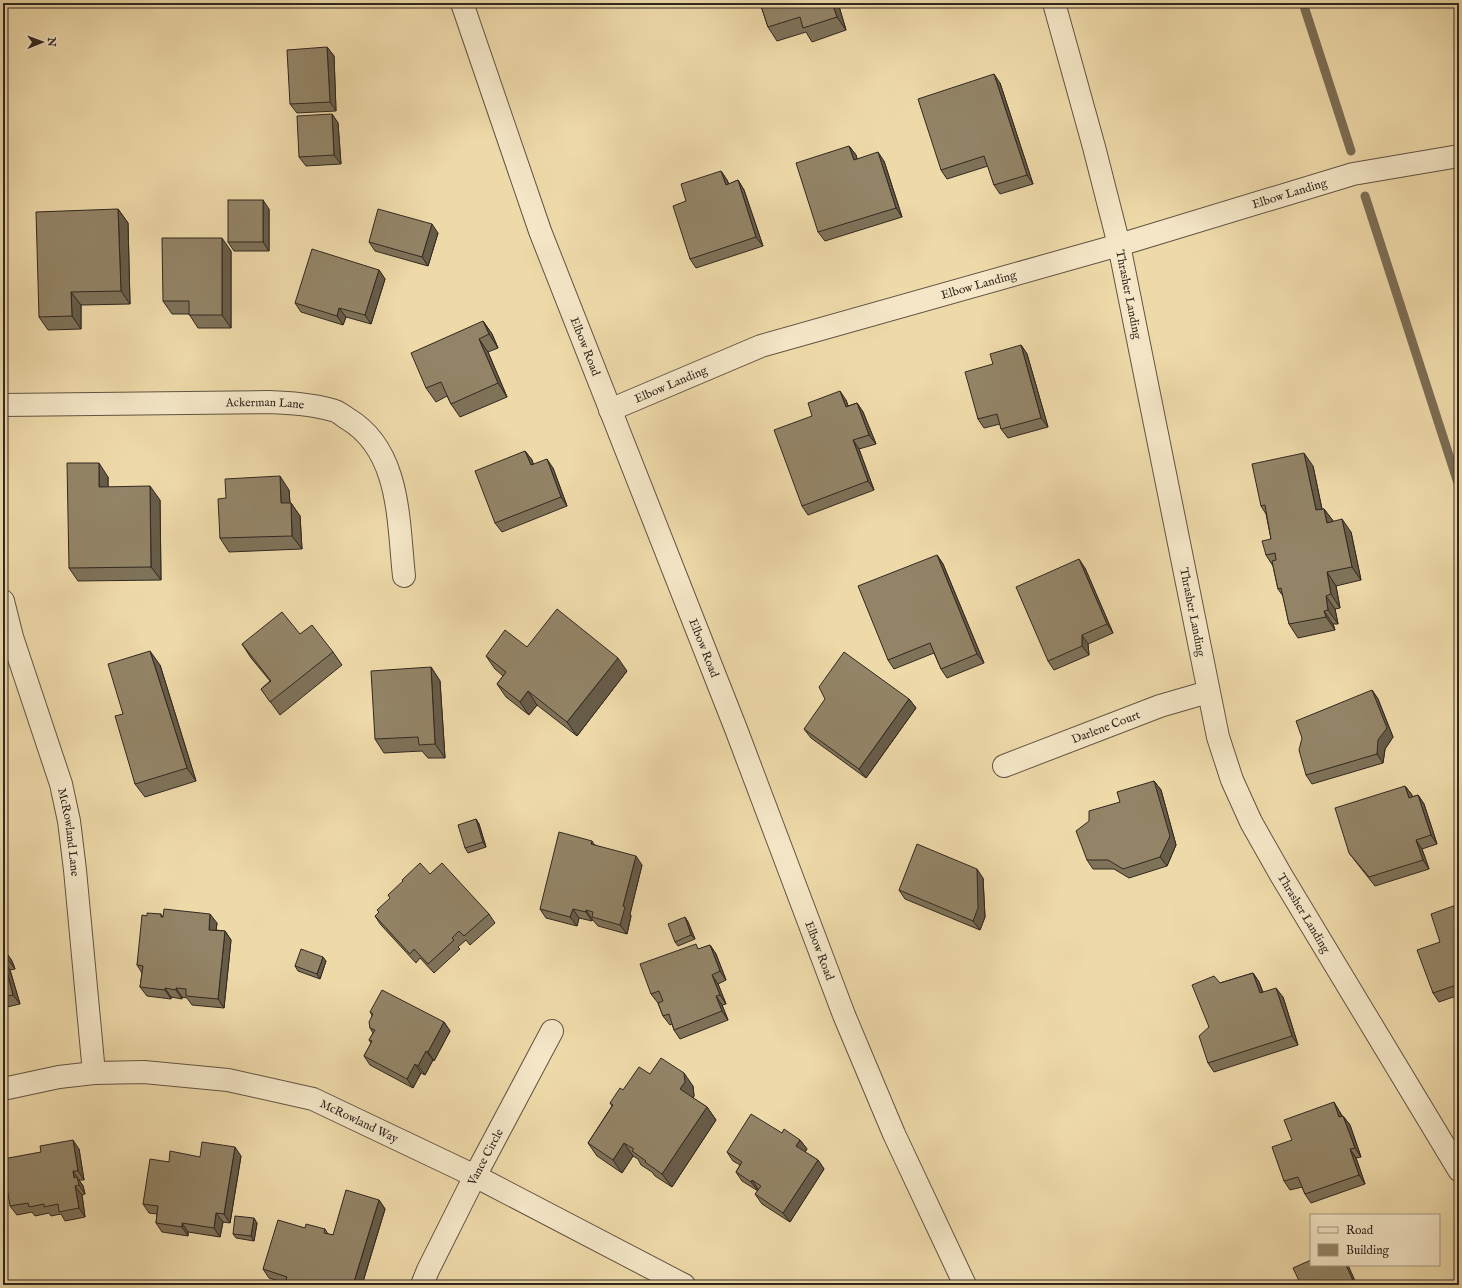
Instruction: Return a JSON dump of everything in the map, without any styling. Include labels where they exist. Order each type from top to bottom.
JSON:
[{"type":"street","name":"Elbow Road","points":[[462,3],[540,231],[736,730],[844,1016],[894,1134],[965,1285]]},
{"type":"street","name":"Thrasher Landing","points":[[1054,3],[1094,147],[1119,245],[1208,692],[1218,737],[1232,780],[1251,822],[1281,874],[1459,1170]]},
{"type":"street","name":"Elbow Landing","points":[[610,410],[761,346],[1119,245],[1353,174],[1459,156]]},
{"type":"street","name":"Ackerman Lane","points":[[3,405],[268,402],[304,404],[334,410],[357,424],[378,446],[391,477],[397,509],[404,576]]},
{"type":"street","name":"McRowland Lane","points":[[3,601],[12,637],[61,784],[69,821],[76,870],[94,1073]]},
{"type":"street","name":"Darlene Court","points":[[1004,766],[1160,706],[1208,692]]},
{"type":"street","name":"Vance Circle","points":[[422,1285],[475,1176],[552,1031]]},
{"type":"street","name":"McRowland Way","points":[[3,1089],[59,1077],[94,1073],[144,1072],[228,1080],[313,1099],[475,1176],[684,1285]]},
{"type":"building","points":[[760,3],[832,3],[837,17],[803,28],[800,17],[768,27]]},
{"type":"building","points":[[327,47],[330,102],[290,104],[287,50]]},
{"type":"building","points":[[994,74],[1027,175],[994,185],[984,156],[941,170],[918,99]]},
{"type":"building","points":[[332,114],[334,155],[299,157],[297,116]]},
{"type":"building","points":[[849,146],[854,160],[878,152],[896,208],[818,232],[796,163]]},
{"type":"building","points":[[721,171],[726,185],[738,180],[756,237],[690,259],[673,206],[686,201],[681,184]]},
{"type":"building","points":[[228,200],[263,200],[263,242],[228,242]]},
{"type":"building","points":[[118,209],[121,291],[71,292],[72,316],[39,317],[36,212]]},
{"type":"building","points":[[378,209],[432,224],[422,257],[369,242]]},
{"type":"building","points":[[162,238],[222,238],[222,315],[189,315],[189,301],[163,301]]},
{"type":"building","points":[[312,249],[379,270],[365,315],[339,308],[337,316],[295,303]]},
{"type":"building","points":[[483,321],[489,334],[479,339],[498,383],[451,404],[441,382],[426,388],[411,353]]},
{"type":"building","points":[[1021,345],[1041,418],[1001,429],[997,414],[978,419],[965,372],[993,364],[990,354]]},
{"type":"building","points":[[840,391],[846,407],[857,403],[869,435],[853,440],[868,481],[802,506],[774,430],[812,416],[808,403]]},
{"type":"building","points":[[525,451],[531,465],[547,459],[561,497],[495,523],[475,471]]},
{"type":"building","points":[[1304,453],[1316,510],[1324,509],[1327,523],[1342,519],[1352,567],[1327,572],[1331,594],[1326,596],[1328,610],[1324,611],[1326,617],[1289,624],[1281,588],[1278,589],[1272,561],[1276,560],[1275,553],[1266,555],[1262,541],[1271,539],[1265,505],[1261,506],[1252,464]]},
{"type":"building","points":[[67,463],[99,463],[99,487],[150,486],[151,567],[69,568]]},
{"type":"building","points":[[280,476],[281,503],[291,503],[292,536],[220,538],[218,499],[226,498],[225,479]]},
{"type":"building","points":[[937,555],[977,654],[941,669],[930,643],[888,660],[858,586]]},
{"type":"building","points":[[1079,559],[1107,624],[1082,635],[1082,646],[1048,661],[1016,587]]},
{"type":"building","points":[[557,609],[618,658],[567,722],[528,691],[520,702],[497,684],[506,672],[486,656],[505,630],[527,647]]},
{"type":"building","points":[[282,612],[300,634],[312,625],[333,652],[270,702],[261,689],[271,681],[242,644]]},
{"type":"building","points":[[150,651],[187,768],[135,784],[115,716],[123,714],[108,664]]},
{"type":"building","points":[[844,652],[909,699],[859,769],[804,729],[825,699],[819,687]]},
{"type":"building","points":[[431,667],[435,744],[419,745],[418,737],[375,739],[371,671]]},
{"type":"building","points":[[1372,690],[1387,728],[1378,740],[1377,754],[1306,775],[1299,750],[1302,738],[1296,721]]},
{"type":"building","points":[[1154,781],[1170,836],[1160,857],[1123,869],[1108,860],[1087,860],[1076,831],[1089,821],[1089,811],[1120,802],[1117,792]]},
{"type":"building","points":[[1405,786],[1409,798],[1418,795],[1431,835],[1416,840],[1423,860],[1369,877],[1349,853],[1335,808]]},
{"type":"building","points":[[476,819],[483,842],[465,848],[458,825]]},
{"type":"building","points":[[559,832],[592,841],[591,844],[636,856],[623,906],[625,907],[620,925],[592,917],[593,912],[586,910],[586,912],[573,909],[570,917],[540,909]]},
{"type":"building","points":[[917,844],[977,869],[978,908],[973,921],[899,890]]},
{"type":"building","points":[[420,863],[430,874],[442,863],[489,914],[464,936],[459,931],[452,938],[454,940],[428,964],[414,949],[410,954],[375,916],[379,912],[377,910],[390,898],[388,895]]},
{"type":"building","points":[[1459,904],[1459,984],[1433,993],[1417,950],[1440,942],[1431,914]]},
{"type":"building","points":[[164,909],[210,914],[209,930],[225,931],[218,999],[186,996],[186,989],[176,988],[176,990],[165,988],[165,990],[140,987],[143,966],[137,965],[142,915],[147,916],[147,913],[161,914],[161,917],[163,917]]},
{"type":"building","points":[[685,917],[691,935],[675,942],[668,924]]},
{"type":"building","points":[[696,944],[698,949],[710,945],[720,971],[712,975],[720,995],[716,996],[722,1011],[674,1030],[669,1014],[663,1016],[658,1003],[663,1001],[659,991],[651,994],[640,964]]},
{"type":"building","points":[[301,949],[323,957],[317,974],[295,966]]},
{"type":"building","points":[[6,952],[8,960],[4,961],[13,995],[3,997],[3,953]]},
{"type":"building","points":[[1253,973],[1260,993],[1276,988],[1292,1036],[1208,1063],[1199,1036],[1209,1027],[1192,985],[1214,976],[1220,983]]},
{"type":"building","points":[[382,990],[444,1022],[428,1052],[426,1051],[418,1066],[415,1064],[407,1079],[364,1056],[372,1041],[369,1040],[375,1030],[370,1028],[369,1022],[373,1014],[370,1012]]},
{"type":"building","points":[[661,1058],[684,1073],[685,1082],[680,1089],[707,1107],[662,1174],[632,1151],[634,1149],[624,1143],[613,1160],[588,1143],[613,1105],[610,1103],[620,1088],[623,1090],[639,1067],[650,1074]]},
{"type":"building","points":[[1334,1102],[1339,1117],[1343,1116],[1355,1148],[1350,1149],[1359,1175],[1305,1194],[1298,1177],[1284,1181],[1272,1147],[1292,1140],[1284,1120]]},
{"type":"building","points":[[751,1114],[782,1133],[784,1129],[800,1140],[796,1146],[818,1160],[783,1213],[755,1194],[761,1186],[752,1180],[751,1182],[736,1172],[742,1162],[727,1152]]},
{"type":"building","points":[[73,1140],[78,1171],[73,1171],[74,1178],[77,1177],[79,1185],[75,1186],[79,1208],[59,1212],[58,1204],[44,1207],[44,1204],[29,1207],[28,1203],[10,1206],[3,1159],[41,1152],[40,1146]]},
{"type":"building","points":[[202,1142],[235,1147],[224,1214],[216,1213],[214,1228],[182,1223],[182,1227],[156,1223],[158,1206],[143,1204],[150,1159],[169,1162],[170,1151],[200,1157]]},
{"type":"building","points":[[346,1190],[379,1200],[353,1285],[293,1285],[285,1283],[287,1277],[263,1269],[278,1220],[305,1228],[306,1224],[325,1229],[324,1233],[333,1235]]},
{"type":"building","points":[[235,1216],[254,1218],[251,1236],[233,1234]]},
{"type":"building","points":[[1310,1260],[1310,1266],[1346,1266],[1355,1285],[1301,1285],[1293,1268]]},
{"type":"waterway","points":[[1303,3],[1351,151]]},
{"type":"waterway","points":[[1365,196],[1459,486]]}]
